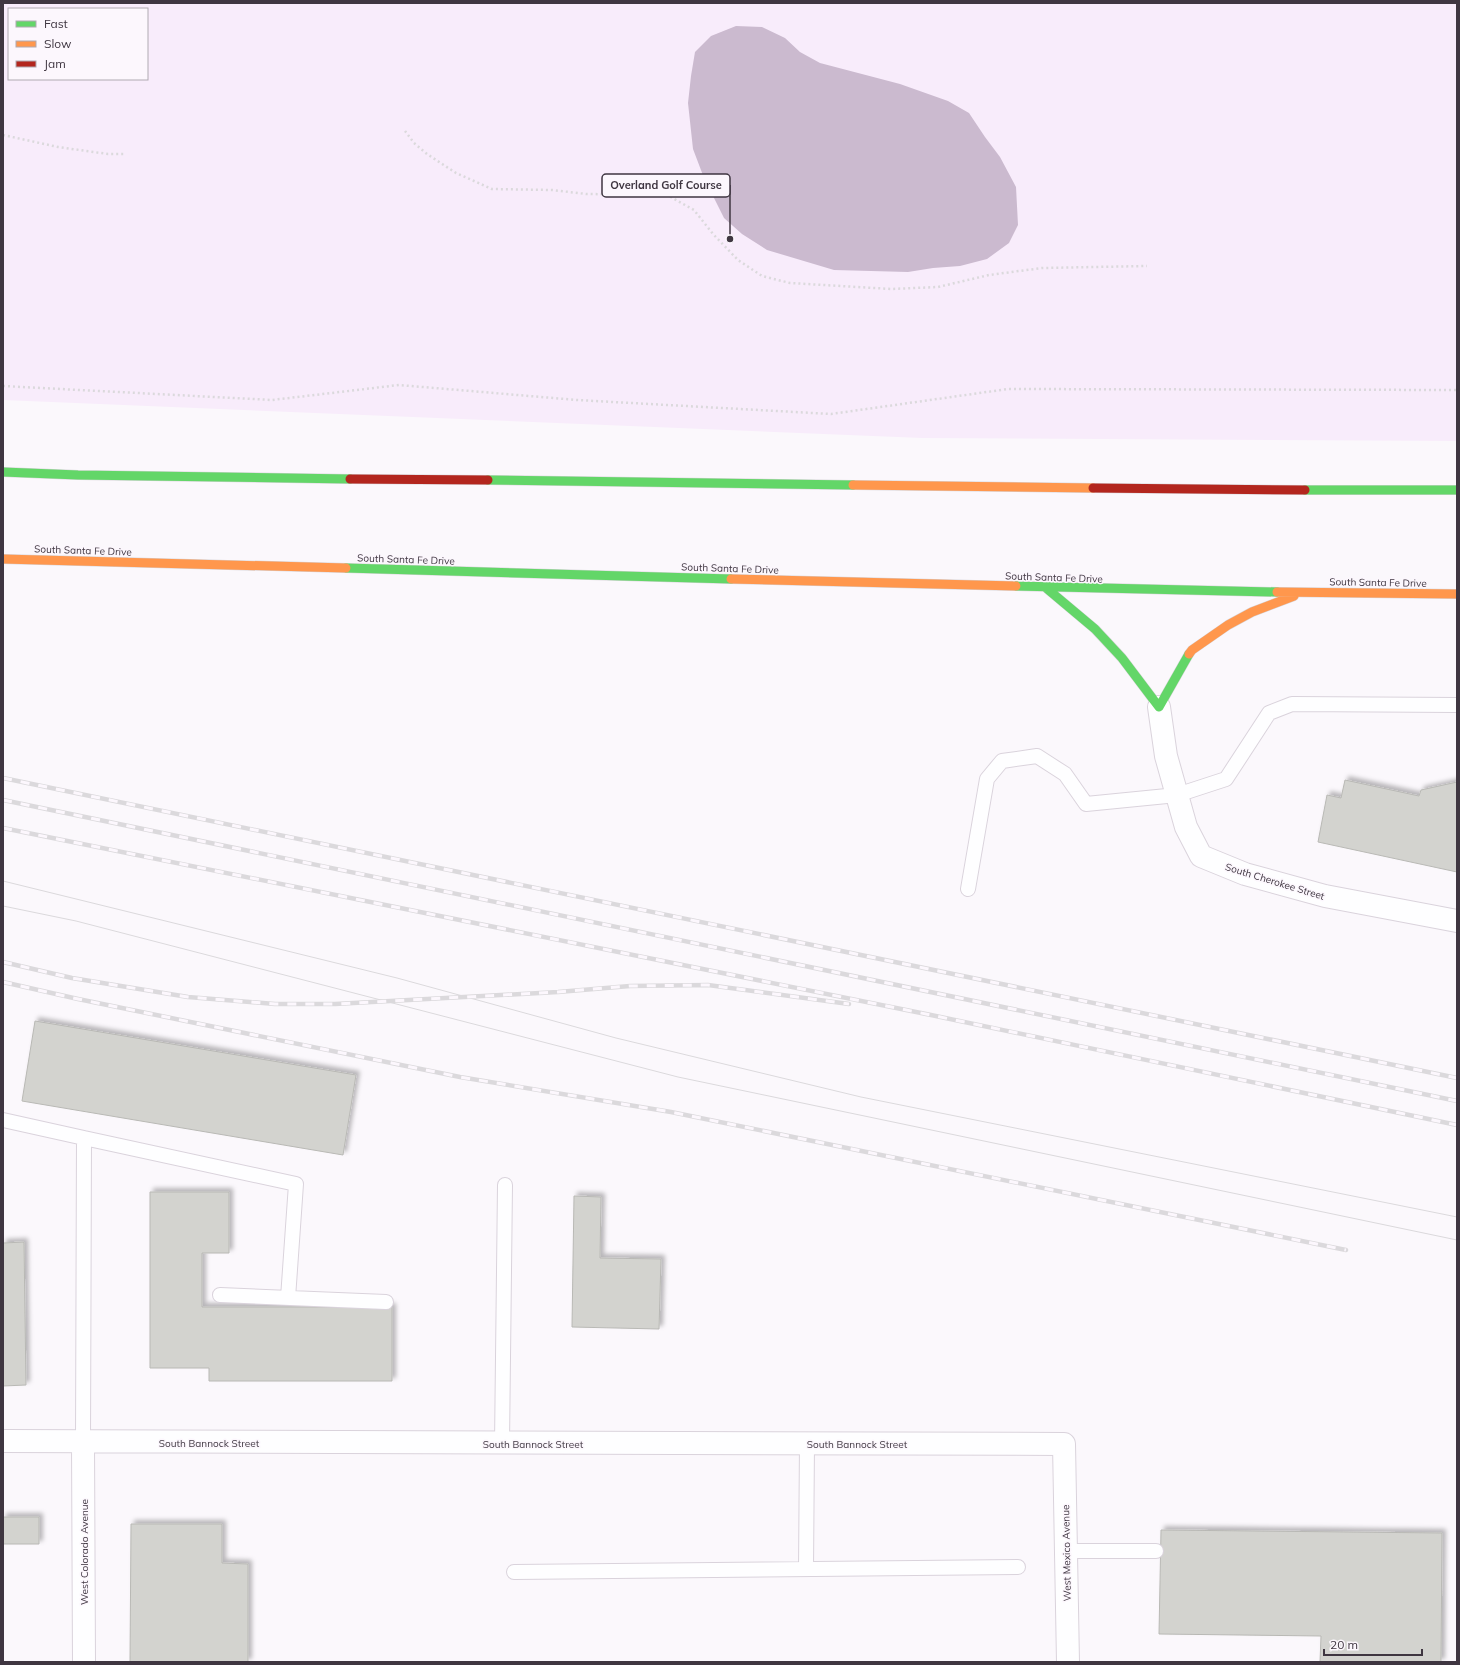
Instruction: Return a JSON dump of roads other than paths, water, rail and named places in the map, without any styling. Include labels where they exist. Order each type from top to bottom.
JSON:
[{"type":"highway","points":[[3,472],[78,475],[1135,489],[1457,490]]},
{"type":"highway","name":"South Santa Fe Drive","points":[[3,559],[1045,587],[1457,594]]},
{"type":"highway","points":[[1045,587],[1095,629],[1122,658],[1159,707],[1192,650],[1252,612],[1305,592]]},
{"type":"street","name":"South Cherokee Street","points":[[1159,707],[1166,756],[1177,796],[1186,826],[1201,856],[1245,874],[1325,896],[1457,920]]},
{"type":"street","name":"South Bannock Street","points":[[3,1441],[83,1443],[1064,1444]]},
{"type":"street","name":"West Colorado Avenue","points":[[83,1443],[84,1662]]},
{"type":"street","name":"West Mexico Avenue","points":[[1064,1444],[1068,1662]]},
{"type":"lane","points":[[968,889],[987,779],[1002,761],[1037,756],[1065,774],[1086,804],[1177,796],[1226,779],[1269,713],[1292,704],[1452,705],[1457,717]]},
{"type":"lane","points":[[3,1120],[296,1184],[288,1298]]},
{"type":"lane","points":[[83,1443],[84,1138]]},
{"type":"lane","points":[[502,1444],[505,1185]]},
{"type":"lane","points":[[220,1295],[386,1302]]},
{"type":"lane","points":[[806,1569],[807,1444]]},
{"type":"lane","points":[[1066,1551],[1156,1551]]},
{"type":"lane","points":[[514,1572],[1018,1566]]},
{"type":"tram line","points":[[3,881],[397,978],[616,1038],[861,1097],[1457,1217]]},
{"type":"tram line","points":[[3,906],[76,921],[678,1077],[1457,1240]]},
{"type":"railway","points":[[3,778],[1457,1078]]},
{"type":"railway","points":[[3,800],[1457,1101]]},
{"type":"railway","points":[[3,828],[931,1015],[1457,1125]]},
{"type":"railway","points":[[3,962],[72,978],[188,997],[275,1004],[335,1004],[558,992],[630,986],[708,985],[849,1004]]},
{"type":"railway","points":[[3,982],[78,999],[460,1077],[671,1112],[1346,1250]]},
{"type":"place","name":"Overland Golf Course","points":[[730,239]]}]
